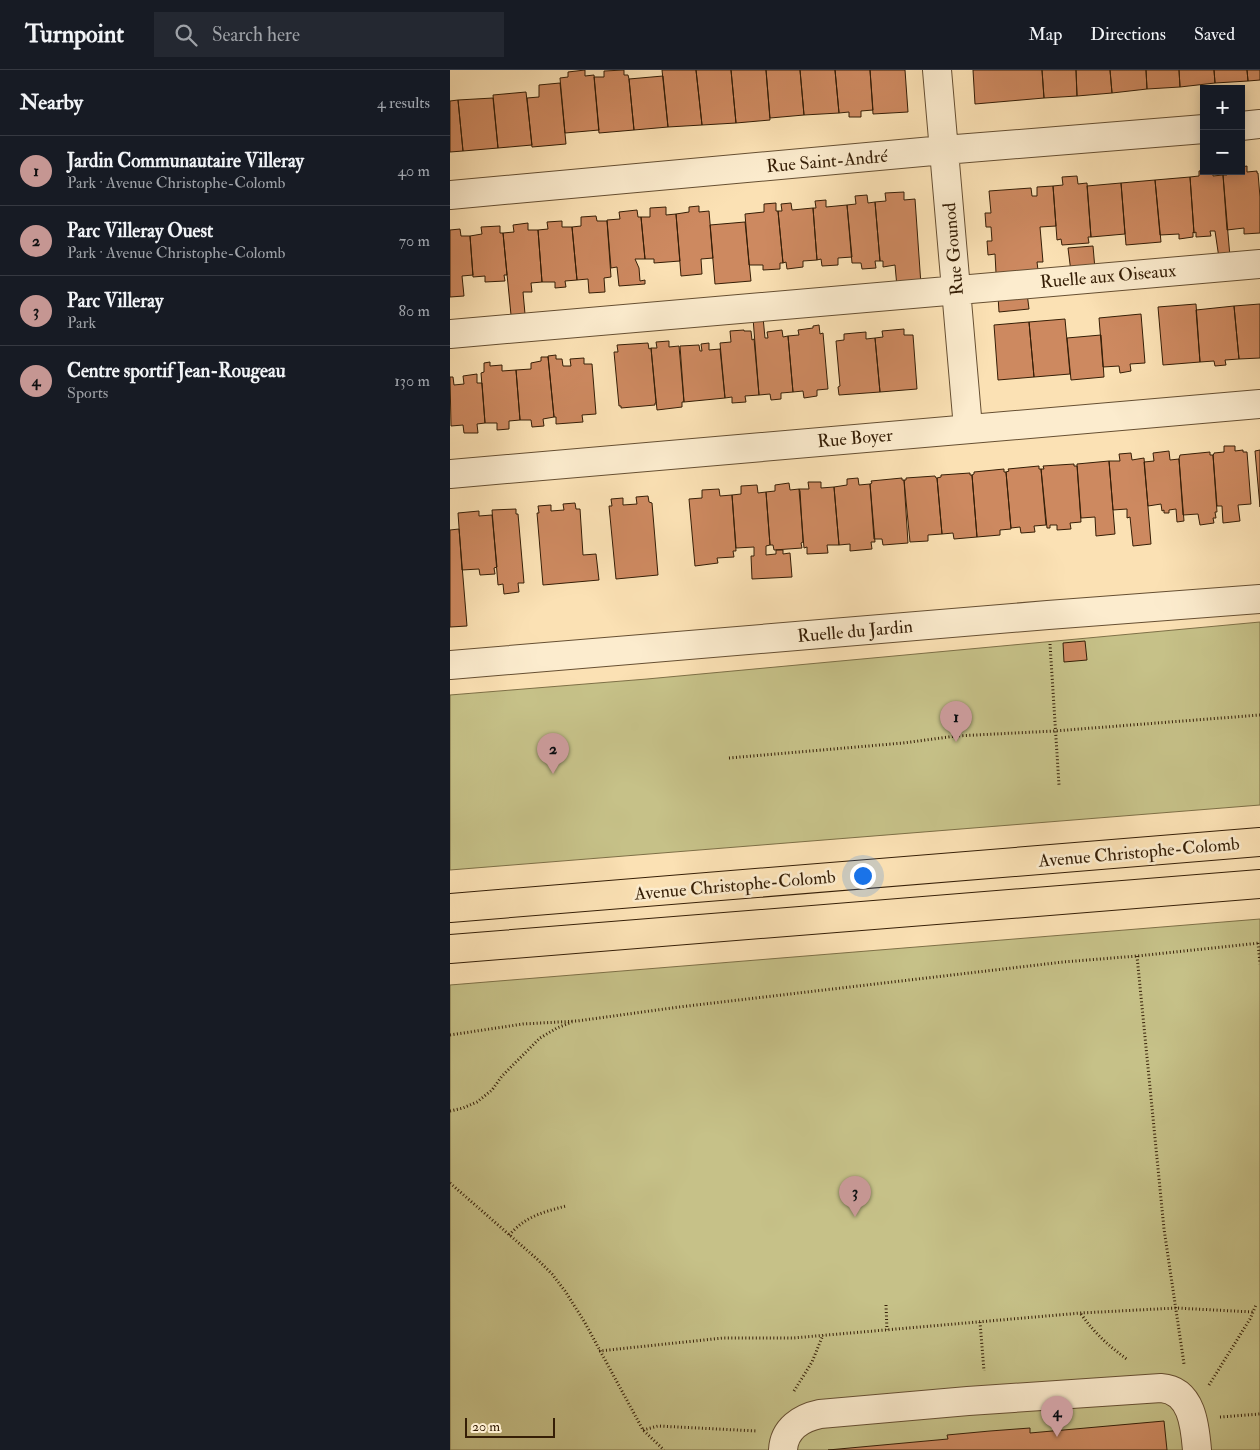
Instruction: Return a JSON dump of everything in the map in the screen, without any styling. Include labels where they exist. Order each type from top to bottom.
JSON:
[{"type":"main road","name":"Avenue Christophe-Colomb","points":[[450,908],[1260,842]]},
{"type":"main road","points":[[450,949],[1260,884]]},
{"type":"street","name":"Rue Gounod","points":[[937,70],[968,428]]},
{"type":"street","points":[[1245,126],[1260,124]]},
{"type":"street","name":"Rue Saint-André","points":[[450,195],[944,150],[1200,129]]},
{"type":"street","name":"Ruelle aux Oiseaux","points":[[450,334],[1260,264]]},
{"type":"street","name":"Rue Boyer","points":[[450,474],[1260,404]]},
{"type":"street","name":"Ruelle du Jardin","points":[[450,665],[1048,614],[1260,598]]},
{"type":"street","points":[[782,1450],[785,1438],[794,1426],[812,1416],[968,1401],[1152,1388],[1173,1390],[1184,1401],[1194,1423],[1197,1450]]},
{"type":"path","points":[[1050,641],[1054,731],[1059,785]]},
{"type":"path","points":[[729,758],[956,736],[1054,731],[1260,715]]},
{"type":"path","points":[[450,1034],[523,1024],[577,1021],[679,1007],[1044,965],[1259,943],[1260,964]]},
{"type":"path","points":[[1137,956],[1164,1229],[1184,1365]]},
{"type":"path","points":[[450,1111],[477,1102],[492,1090],[502,1076],[540,1038],[557,1028],[577,1021]]},
{"type":"path","points":[[450,1182],[537,1259],[561,1285],[584,1321],[643,1430],[664,1450]]},
{"type":"path","points":[[509,1235],[531,1218],[546,1211],[566,1206]]},
{"type":"path","points":[[886,1305],[887,1330]]},
{"type":"path","points":[[1209,1385],[1250,1319],[1256,1305]]},
{"type":"path","points":[[599,1351],[723,1338],[793,1338],[1176,1308],[1253,1312]]},
{"type":"path","points":[[1081,1314],[1093,1330],[1113,1349],[1131,1362]]},
{"type":"path","points":[[980,1322],[984,1379]]},
{"type":"path","points":[[792,1394],[812,1362],[823,1335]]},
{"type":"path","points":[[1190,1412],[1213,1417],[1260,1414]]},
{"type":"path","points":[[643,1430],[658,1426],[759,1431]]},
{"type":"shaded area","points":[[1260,622],[1260,805],[450,870],[450,695],[647,679]]},
{"type":"shaded area","points":[[1260,919],[1260,1450],[450,1450],[450,985]]},
{"type":"building","points":[[585,70],[585,76],[594,75],[599,130],[565,133],[560,78],[568,77],[568,72]]},
{"type":"building","points":[[624,70],[624,75],[628,75],[629,79],[634,130],[599,133],[594,77],[604,77],[604,71]]},
{"type":"building","points":[[662,70],[696,70],[702,125],[668,127]]},
{"type":"building","points":[[696,70],[731,70],[736,123],[702,125]]},
{"type":"building","points":[[731,70],[766,70],[770,120],[736,123]]},
{"type":"building","points":[[766,70],[800,70],[804,115],[770,118]]},
{"type":"building","points":[[800,70],[835,70],[839,113],[804,115]]},
{"type":"building","points":[[835,70],[870,70],[873,110],[861,111],[861,117],[849,117],[849,112],[839,113]]},
{"type":"building","points":[[870,70],[905,70],[908,112],[873,114]]},
{"type":"building","points":[[973,70],[1042,70],[1044,98],[975,104]]},
{"type":"building","points":[[1042,70],[1076,70],[1077,96],[1044,98]]},
{"type":"building","points":[[1076,70],[1110,70],[1112,93],[1077,96]]},
{"type":"building","points":[[1110,70],[1146,70],[1147,89],[1112,93]]},
{"type":"building","points":[[1146,70],[1179,70],[1180,87],[1147,89]]},
{"type":"building","points":[[1179,70],[1214,70],[1215,83],[1180,87]]},
{"type":"building","points":[[1214,70],[1247,70],[1248,81],[1215,83]]},
{"type":"building","points":[[1247,70],[1260,70],[1260,80],[1248,81]]},
{"type":"building","points":[[663,76],[668,127],[634,130],[629,79]]},
{"type":"building","points":[[560,83],[566,144],[532,147],[527,98],[539,97],[539,85]]},
{"type":"building","points":[[526,92],[532,145],[498,148],[493,95]]},
{"type":"building","points":[[493,98],[498,148],[463,151],[458,100]]},
{"type":"building","points":[[458,100],[463,151],[450,152],[450,101]]},
{"type":"building","points":[[1245,166],[1247,166],[1247,172],[1257,171],[1258,173],[1260,233],[1244,234],[1244,228],[1227,230],[1223,175],[1245,175]]},
{"type":"building","points":[[1199,171],[1200,175],[1223,175],[1230,257],[1219,258],[1215,231],[1210,231],[1211,236],[1196,237],[1196,232],[1194,233],[1190,177],[1199,176]]},
{"type":"building","points":[[1077,176],[1078,184],[1087,183],[1091,237],[1088,237],[1089,243],[1062,245],[1061,239],[1057,240],[1053,186],[1063,185],[1062,177]]},
{"type":"building","points":[[1190,177],[1193,237],[1179,239],[1179,234],[1160,235],[1155,180]]},
{"type":"building","points":[[1155,180],[1161,242],[1126,245],[1121,183]]},
{"type":"building","points":[[1121,183],[1125,234],[1091,237],[1087,186]]},
{"type":"building","points":[[1053,186],[1056,226],[1040,227],[1043,262],[1037,262],[1038,270],[996,273],[995,254],[988,255],[987,241],[992,241],[991,227],[986,227],[985,213],[991,213],[989,191],[1031,188],[1032,196],[1037,196],[1037,187]]},
{"type":"building","points":[[904,192],[904,200],[915,199],[921,285],[897,287],[895,265],[883,267],[883,261],[880,261],[875,202],[886,201],[885,193]]},
{"type":"building","points":[[867,195],[868,203],[875,202],[880,261],[875,261],[876,268],[862,269],[861,263],[852,263],[847,205],[856,204],[855,196]]},
{"type":"building","points":[[826,200],[826,207],[847,205],[852,257],[838,258],[838,265],[822,266],[821,259],[817,260],[813,208],[816,208],[815,201]]},
{"type":"building","points":[[776,203],[783,263],[780,263],[780,269],[763,270],[763,265],[749,265],[745,214],[764,212],[764,204]]},
{"type":"building","points":[[791,203],[792,210],[813,208],[817,260],[803,261],[803,267],[787,269],[786,262],[783,263],[778,211],[782,211],[781,204]]},
{"type":"building","points":[[699,206],[699,212],[709,211],[713,258],[701,259],[702,274],[681,276],[676,214],[689,212],[689,207]]},
{"type":"building","points":[[666,207],[666,215],[676,214],[680,261],[654,263],[654,259],[645,259],[641,217],[650,217],[650,208]]},
{"type":"building","points":[[637,210],[638,217],[641,217],[645,259],[635,259],[639,268],[640,281],[645,280],[645,284],[619,286],[617,267],[611,268],[607,220],[620,219],[619,212]]},
{"type":"building","points":[[596,216],[597,221],[607,221],[611,277],[604,278],[605,292],[589,293],[588,279],[577,280],[572,227],[581,226],[581,217]]},
{"type":"building","points":[[562,221],[562,227],[572,227],[577,280],[565,281],[566,287],[555,288],[555,282],[542,282],[538,230],[548,229],[547,222]]},
{"type":"building","points":[[745,222],[751,281],[715,284],[710,225]]},
{"type":"building","points":[[528,223],[528,230],[538,230],[542,282],[531,283],[532,292],[523,292],[525,314],[511,315],[503,233],[514,232],[513,225]]},
{"type":"building","points":[[500,226],[500,233],[503,233],[507,275],[504,275],[505,281],[485,282],[485,276],[473,277],[470,236],[482,234],[481,227]]},
{"type":"building","points":[[460,229],[461,236],[470,236],[473,275],[462,276],[464,296],[450,297],[450,230]]},
{"type":"building","points":[[1093,246],[1095,269],[1071,272],[1068,248]]},
{"type":"building","points":[[1027,293],[1029,309],[999,312],[998,296]]},
{"type":"building","points":[[1196,304],[1200,362],[1163,365],[1158,307]]},
{"type":"building","points":[[1260,304],[1260,358],[1239,359],[1234,306]]},
{"type":"building","points":[[1234,306],[1239,359],[1225,360],[1226,365],[1215,366],[1214,361],[1200,362],[1196,310]]},
{"type":"building","points":[[1141,314],[1145,363],[1130,364],[1131,371],[1120,373],[1119,366],[1103,367],[1099,318]]},
{"type":"building","points":[[763,317],[765,338],[768,338],[767,332],[782,330],[783,337],[788,336],[793,392],[781,393],[781,399],[771,400],[770,394],[759,395],[753,318]]},
{"type":"building","points":[[1065,319],[1070,374],[1034,377],[1029,322]]},
{"type":"building","points":[[1029,322],[1034,377],[998,380],[994,325]]},
{"type":"building","points":[[819,325],[820,334],[823,333],[828,389],[817,390],[817,396],[804,398],[803,391],[793,392],[788,336],[799,335],[798,330],[813,328],[813,326]]},
{"type":"building","points":[[904,329],[904,335],[913,335],[917,389],[880,392],[875,338],[883,337],[882,331]]},
{"type":"building","points":[[730,331],[751,331],[752,340],[754,339],[759,395],[745,396],[746,402],[732,403],[732,397],[725,398],[720,343],[731,342]]},
{"type":"building","points":[[866,332],[866,339],[875,338],[880,392],[839,395],[836,341],[844,340],[844,334]]},
{"type":"building","points":[[1101,335],[1104,377],[1071,380],[1067,338]]},
{"type":"building","points":[[669,341],[669,347],[679,346],[684,402],[682,402],[682,407],[657,410],[651,348],[657,348],[656,342]]},
{"type":"building","points":[[648,343],[649,349],[651,348],[656,403],[655,405],[621,408],[619,406],[614,352],[618,352],[617,345]]},
{"type":"building","points":[[709,343],[709,350],[720,349],[725,398],[684,402],[680,346],[699,345],[700,351],[702,351],[701,344]]},
{"type":"building","points":[[556,355],[556,359],[562,359],[563,366],[571,366],[570,359],[584,358],[584,364],[592,364],[596,414],[582,415],[583,422],[556,424],[548,356]]},
{"type":"building","points":[[541,357],[548,357],[554,417],[543,419],[544,426],[532,427],[531,420],[520,420],[516,370],[531,369],[531,363],[541,361]]},
{"type":"building","points":[[490,362],[490,366],[502,365],[502,371],[516,370],[520,420],[509,421],[509,429],[497,430],[497,423],[485,423],[481,373],[484,372],[484,363]]},
{"type":"building","points":[[477,374],[477,383],[482,383],[485,423],[477,424],[478,433],[464,433],[463,425],[451,426],[450,377],[453,377],[454,385],[464,384],[463,376]]},
{"type":"building","points":[[1224,446],[1235,446],[1235,451],[1243,450],[1243,452],[1247,452],[1251,504],[1238,505],[1240,521],[1223,523],[1222,506],[1217,506],[1213,455],[1214,453],[1224,452]]},
{"type":"building","points":[[1260,450],[1260,507],[1255,451]]},
{"type":"building","points":[[1169,451],[1170,460],[1179,459],[1184,521],[1177,522],[1176,509],[1169,510],[1169,513],[1164,513],[1161,504],[1148,506],[1144,462],[1154,461],[1153,453]]},
{"type":"building","points":[[1210,452],[1210,455],[1213,455],[1217,512],[1215,512],[1216,518],[1213,518],[1214,523],[1200,525],[1198,514],[1183,515],[1179,459],[1180,455]]},
{"type":"building","points":[[1131,453],[1132,460],[1144,458],[1151,544],[1133,546],[1130,517],[1127,518],[1127,509],[1113,510],[1109,461],[1120,461],[1119,454]]},
{"type":"building","points":[[1109,461],[1115,534],[1096,536],[1095,517],[1081,518],[1077,464]]},
{"type":"building","points":[[1074,464],[1074,466],[1077,466],[1081,522],[1070,523],[1071,529],[1057,530],[1057,525],[1050,525],[1050,528],[1047,528],[1041,469],[1044,469],[1043,466]]},
{"type":"building","points":[[1039,466],[1039,469],[1041,469],[1046,525],[1034,526],[1035,532],[1021,533],[1020,527],[1011,528],[1006,472],[1009,471],[1008,469]]},
{"type":"building","points":[[1004,469],[1004,472],[1006,472],[1011,529],[1000,530],[1000,535],[977,537],[972,475],[974,472]]},
{"type":"building","points":[[970,473],[972,475],[977,537],[954,539],[953,533],[942,534],[937,478],[941,477],[941,475]]},
{"type":"building","points":[[935,476],[937,478],[942,534],[928,535],[928,541],[910,542],[904,480],[906,478]]},
{"type":"building","points":[[858,478],[859,485],[870,484],[875,542],[871,542],[872,549],[850,551],[850,544],[839,545],[834,487],[847,485],[847,479]]},
{"type":"building","points":[[902,478],[904,480],[908,543],[883,545],[882,539],[874,539],[870,484],[872,483],[871,481]]},
{"type":"building","points":[[808,482],[821,482],[821,488],[834,487],[839,545],[827,545],[828,553],[807,554],[807,547],[804,548],[799,489],[809,489]]},
{"type":"building","points":[[789,483],[790,490],[799,489],[800,491],[802,548],[774,550],[773,545],[770,545],[766,492],[775,491],[775,485]]},
{"type":"building","points":[[757,485],[758,493],[766,492],[770,545],[766,546],[766,555],[776,554],[776,550],[783,550],[783,554],[790,553],[792,577],[752,579],[751,556],[754,556],[754,547],[736,548],[732,495],[741,494],[741,486]]},
{"type":"building","points":[[719,489],[720,496],[732,495],[736,551],[733,551],[734,557],[717,558],[718,563],[695,566],[689,499],[702,498],[702,490]]},
{"type":"building","points":[[648,496],[649,502],[652,503],[658,575],[616,579],[609,506],[612,506],[611,499],[623,498],[623,505],[637,504],[636,497]]},
{"type":"building","points":[[575,503],[576,509],[580,509],[583,555],[596,554],[599,580],[543,585],[538,506],[551,505],[551,511],[564,510],[563,504]]},
{"type":"building","points":[[516,509],[524,583],[518,583],[519,592],[504,594],[503,584],[498,585],[492,510]]},
{"type":"building","points":[[479,511],[479,516],[492,515],[497,567],[494,568],[495,574],[480,575],[479,569],[462,570],[458,513]]},
{"type":"building","points":[[459,529],[467,626],[450,627],[450,530]]},
{"type":"building","points":[[1085,641],[1087,660],[1064,662],[1063,643]]},
{"type":"building","points":[[1164,1421],[1167,1450],[828,1450],[948,1439],[947,1435],[990,1431],[1030,1428],[1030,1433]]},
{"type":"place","name":"Jardin Communautaire Villeray","points":[[956,742]]},
{"type":"place","name":"Parc Villeray Ouest","points":[[553,774]]},
{"type":"place","name":"Parc Villeray","points":[[855,1217]]},
{"type":"place","name":"Centre sportif Jean-Rougeau","points":[[1057,1437]]}]
